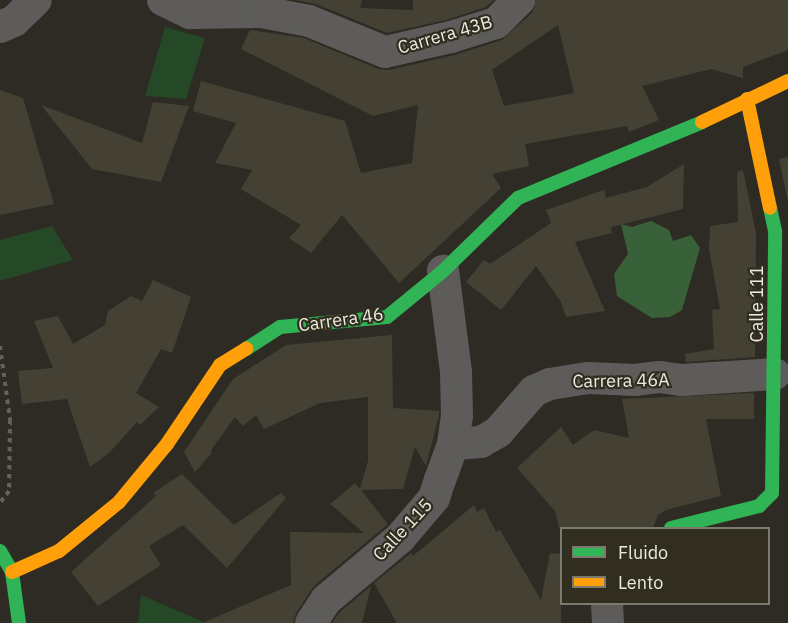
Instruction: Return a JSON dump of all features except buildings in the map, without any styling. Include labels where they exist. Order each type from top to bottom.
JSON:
[{"type":"street","points":[[0,27],[14,21],[36,0]]},
{"type":"street","name":"Carrera 43B","points":[[176,7],[262,12],[309,21],[385,52],[451,37],[496,23],[519,0]]},
{"type":"street","name":"Carrera 46","points":[[4,565],[59,551],[119,502],[167,444],[220,365],[280,327],[387,317],[443,271],[518,198],[696,125],[788,81]]},
{"type":"street","name":"Calle 111","points":[[675,527],[759,506],[772,493],[775,231],[747,99]]},
{"type":"street","name":"Calle 115","points":[[311,623],[326,600],[400,538],[434,498],[453,444],[457,416],[456,372],[443,271]]},
{"type":"street","name":"Carrera 46A","points":[[453,444],[481,442],[498,432],[534,391],[550,384],[589,378],[635,380],[660,377],[682,380],[775,374]]},
{"type":"street","points":[[4,565],[19,623]]},
{"type":"street","points":[[607,605],[608,623]]},
{"type":"path","points":[[0,346],[10,420],[9,491],[0,503]]},
{"type":"green space","points":[[165,27],[205,38],[186,99],[145,96]]},
{"type":"green space","points":[[651,221],[669,230],[673,241],[691,235],[700,248],[682,310],[670,317],[652,318],[617,296],[614,274],[628,254],[621,224],[632,227]]},
{"type":"green space","points":[[52,226],[73,260],[0,281],[0,240]]},
{"type":"green space","points":[[141,595],[206,623],[138,623]]},
{"type":"traffic: fast","points":[[246,349],[280,327],[387,317],[443,271],[518,198],[702,122]]},
{"type":"traffic: fast","points":[[675,527],[759,506],[772,493],[775,231],[770,208]]},
{"type":"traffic: fast","points":[[0,551],[12,572],[19,623]]},
{"type":"traffic: slow","points":[[702,122],[788,81]]},
{"type":"traffic: slow","points":[[747,99],[770,208]]},
{"type":"traffic: slow","points":[[12,572],[59,551],[119,502],[167,444],[220,365],[246,349]]}]
